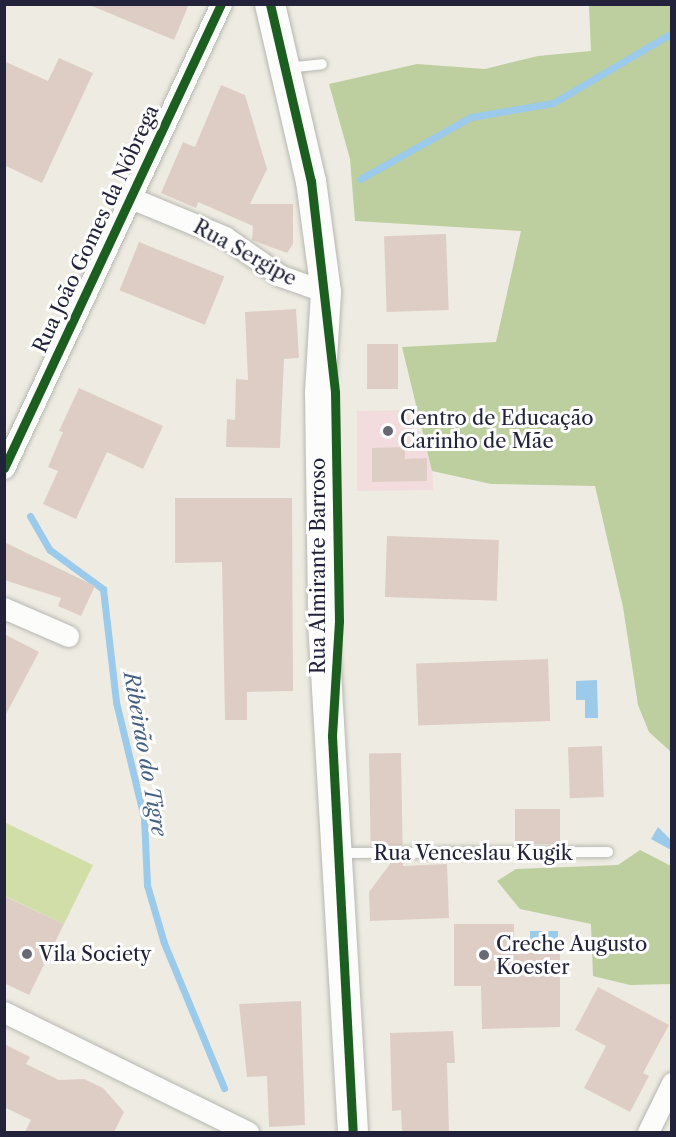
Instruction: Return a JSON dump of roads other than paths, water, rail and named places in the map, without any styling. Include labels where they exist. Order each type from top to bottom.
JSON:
[{"type":"main road","name":"Rua Almirante Barroso","points":[[270,4],[311,181],[326,292],[326,326],[320,392],[323,621],[339,853],[353,1132]]},
{"type":"street","name":"Rua João Gomes da Nóbrega","points":[[4,468],[221,4]]},
{"type":"street","name":"Rua Sergipe","points":[[131,198],[225,237],[280,276],[326,292]]},
{"type":"street","points":[[4,608],[68,636]]},
{"type":"street","points":[[4,1012],[248,1132]]},
{"type":"street","points":[[648,1132],[672,1083]]},
{"type":"lane","points":[[286,68],[322,64]]},
{"type":"lane","name":"Rua Venceslau Kugik","points":[[339,853],[608,852]]},
{"type":"water","points":[[597,680],[598,718],[585,718],[585,700],[576,700],[576,681]]},
{"type":"water","points":[[658,827],[671,840],[671,850],[651,839]]},
{"type":"water","points":[[530,931],[558,931],[558,944],[530,944]]},
{"type":"waterway","name":"Ribeirão do Tigre","points":[[360,179],[471,117],[553,103],[672,33]]},
{"type":"waterway","name":"Ribeirão do Tigre","points":[[30,516],[50,550],[103,589],[116,702],[144,818],[147,885],[164,943],[224,1088]]},
{"type":"place","name":"Centro de Educação Carinho de Mãe","points":[[388,431]]},
{"type":"place","name":"Vila Society","points":[[27,954]]},
{"type":"place","name":"Creche Augusto Koester","points":[[484,955]]}]
